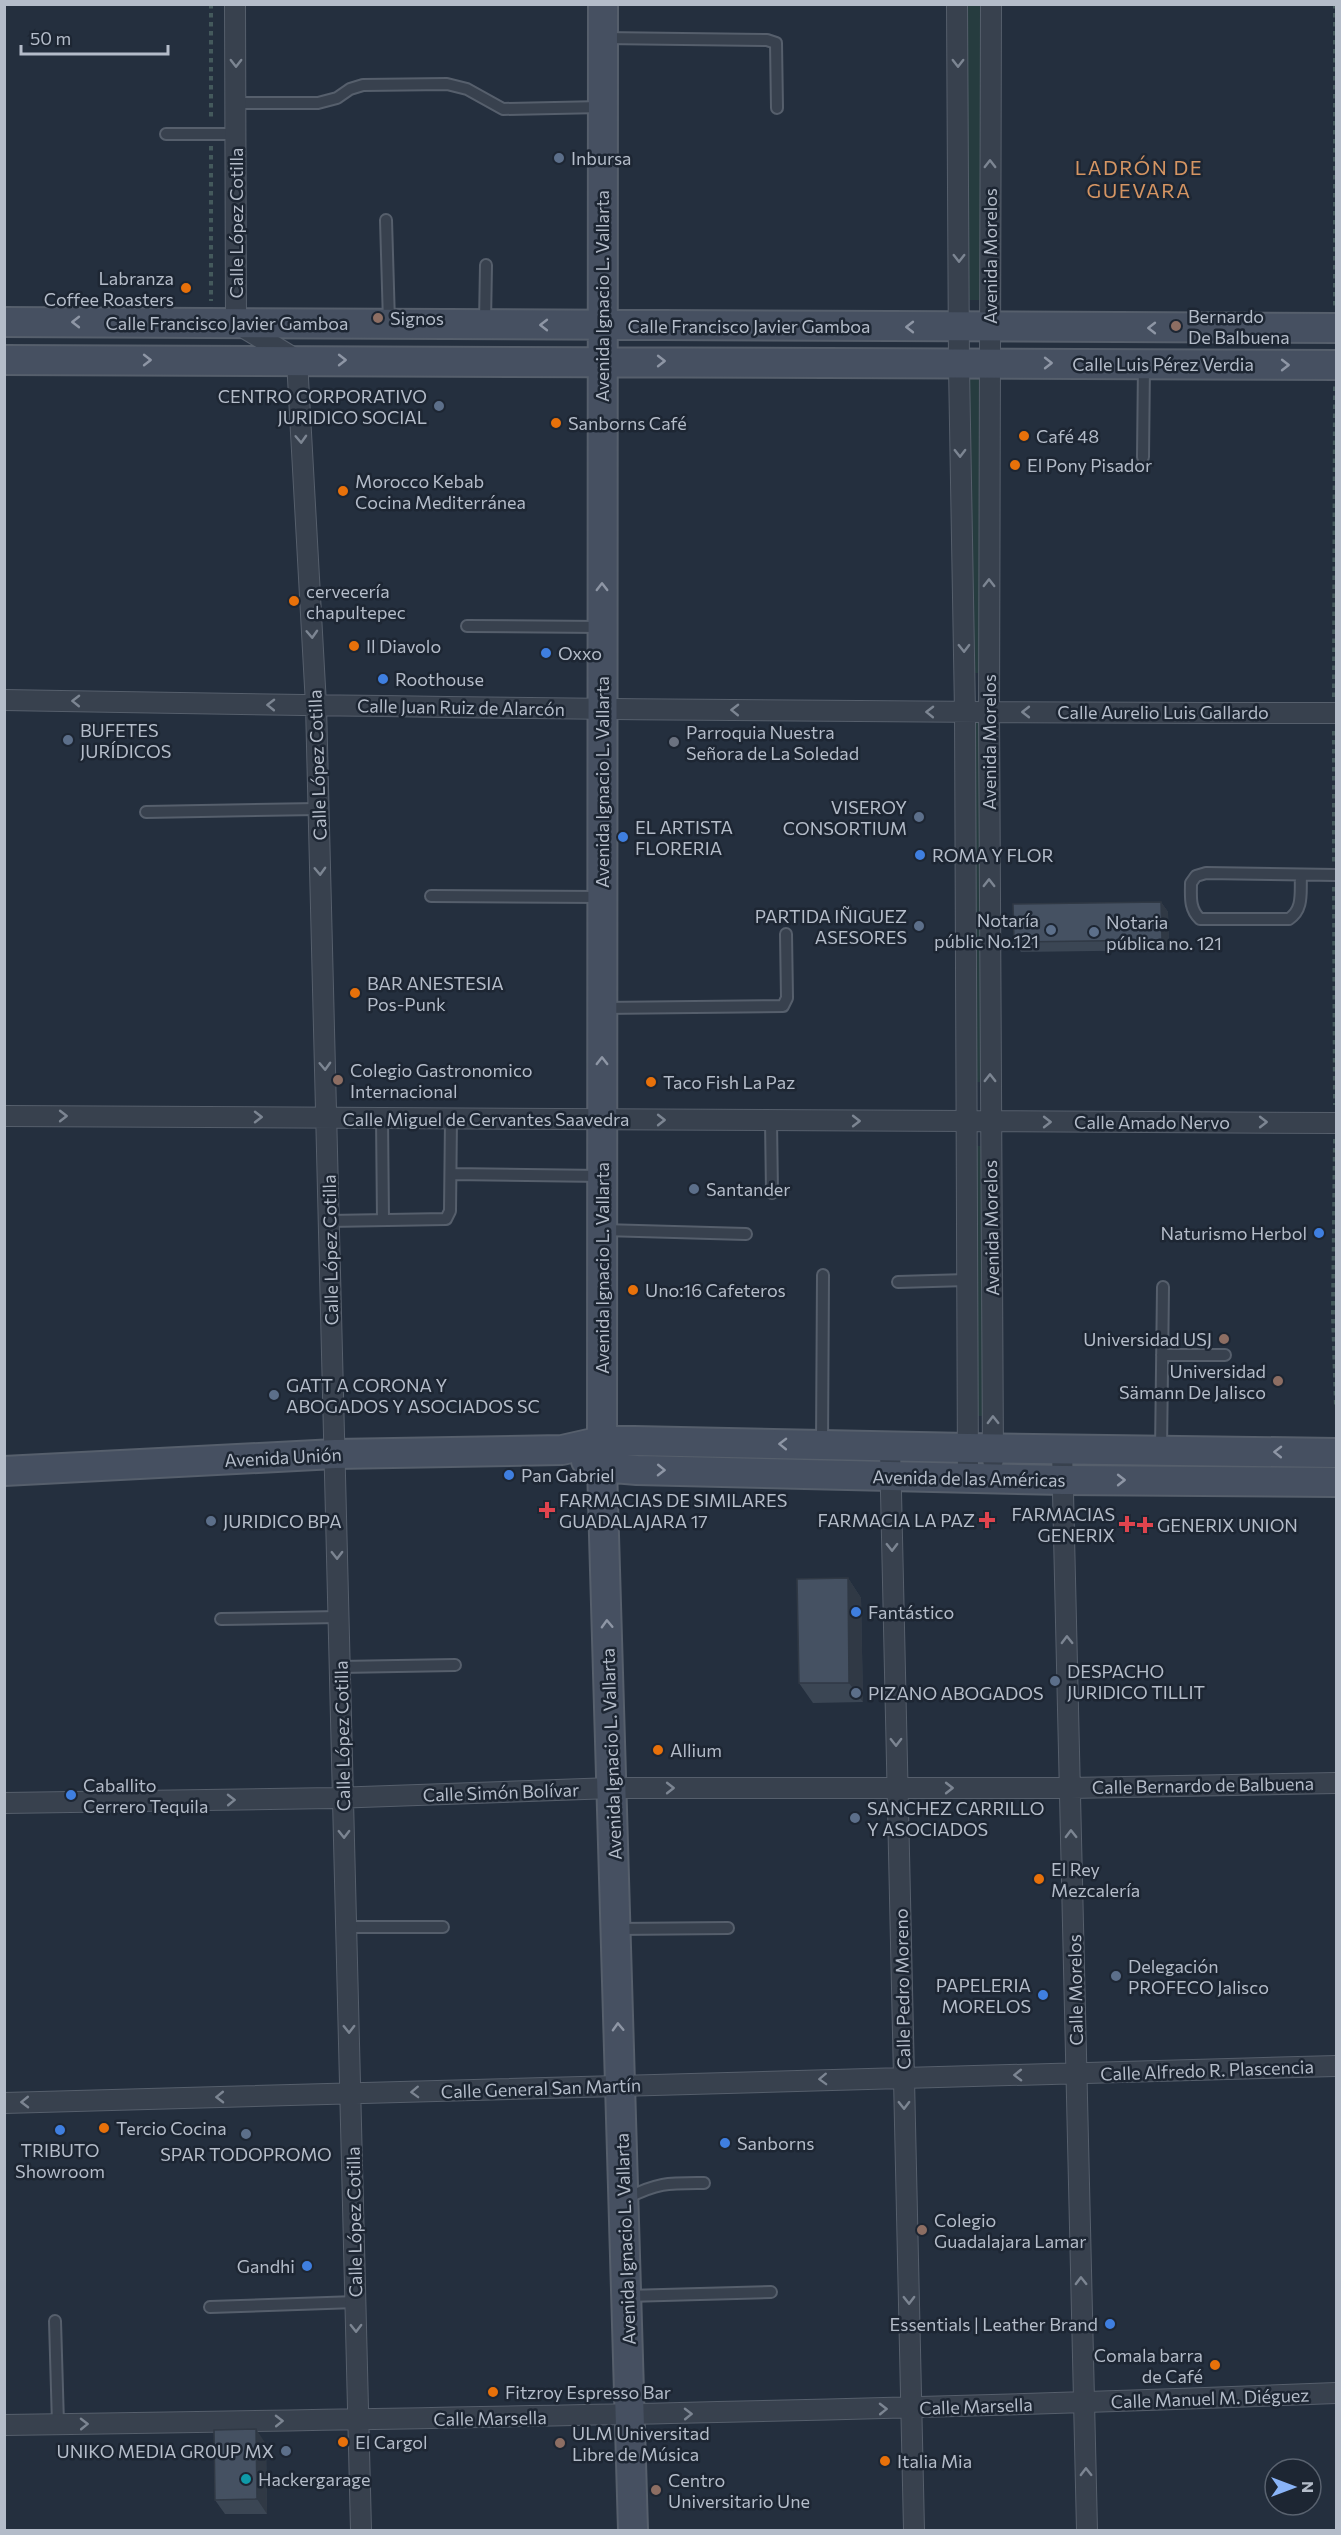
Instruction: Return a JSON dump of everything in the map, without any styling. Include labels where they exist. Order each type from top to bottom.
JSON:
[{"type":"main road","name":"Avenida Ignacio L. Vallarta","points":[[603,4],[602,1454],[633,2530]]},
{"type":"main road","name":"Calle Francisco Javier Gamboa","points":[[4,322],[989,327]]},
{"type":"main road","name":"Calle Luis Pérez Verdia","points":[[989,327],[1336,328]]},
{"type":"main road","name":"Calle Francisco Javier Gamboa","points":[[4,360],[989,362]]},
{"type":"main road","name":"Calle Luis Pérez Verdia","points":[[989,362],[1336,365]]},
{"type":"main road","name":"Avenida de las Américas","points":[[602,1454],[822,1445],[1336,1453]]},
{"type":"main road","name":"Avenida Unión","points":[[4,1471],[335,1454],[562,1450],[602,1454]]},
{"type":"main road","name":"Avenida de las Américas","points":[[602,1454],[637,1470],[1063,1480],[1336,1482]]},
{"type":"street","name":"Calle López Cotilla","points":[[235,4],[236,323],[297,360],[315,705],[361,2530]]},
{"type":"street","name":"Avenida Morelos","points":[[957,4],[959,362],[965,712],[967,1280],[981,1478]]},
{"type":"street","name":"Avenida Morelos","points":[[980,1448],[990,1122],[991,4]]},
{"type":"street","name":"Calle Juan Ruiz de Alarcón","points":[[4,699],[315,705],[989,712]]},
{"type":"street","name":"Calle Aurelio Luis Gallardo","points":[[989,712],[1336,713]]},
{"type":"street","name":"Calle Miguel de Cervantes Saavedra","points":[[4,1116],[967,1122]]},
{"type":"street","name":"Calle Amado Nervo","points":[[967,1122],[1336,1122]]},
{"type":"street","name":"Calle Pedro Moreno","points":[[890,1447],[914,2530]]},
{"type":"street","name":"Calle Morelos","points":[[1062,1449],[1087,2530]]},
{"type":"street","name":"Calle Bernardo de Balbuena","points":[[1070,1788],[1336,1783]]},
{"type":"street","name":"Calle Simón Bolívar","points":[[4,1803],[343,1798],[612,1788],[1070,1788]]},
{"type":"street","name":"Calle Alfredo R. Plascencia","points":[[1077,2074],[1336,2066]]},
{"type":"street","name":"Calle General San Martín","points":[[4,2103],[1077,2074]]},
{"type":"street","name":"Calle Manuel M. Diéguez","points":[[1084,2403],[1336,2392]]},
{"type":"street","name":"Calle Marsella","points":[[4,2425],[630,2415],[1084,2403]]},
{"type":"lane","points":[[603,38],[767,40],[776,43],[777,108]]},
{"type":"lane","points":[[236,103],[318,104],[337,98],[350,89],[363,85],[447,84],[467,89],[503,109],[603,107]]},
{"type":"lane","points":[[166,134],[236,134]]},
{"type":"lane","points":[[386,220],[389,324]]},
{"type":"lane","points":[[485,325],[486,265]]},
{"type":"lane","points":[[1143,457],[1144,364]]},
{"type":"lane","points":[[467,626],[602,627]]},
{"type":"lane","points":[[146,812],[318,809]]},
{"type":"lane","points":[[1301,876],[1299,907],[1296,915],[1289,919],[1200,918],[1194,913],[1191,883],[1196,876],[1206,873],[1336,875]]},
{"type":"lane","points":[[432,896],[602,897]]},
{"type":"lane","points":[[602,1008],[783,1006],[787,998],[786,934]]},
{"type":"lane","points":[[382,1118],[383,1220]]},
{"type":"lane","points":[[329,1221],[446,1219],[450,1211],[451,1119]]},
{"type":"lane","points":[[771,1121],[772,1193]]},
{"type":"lane","points":[[451,1174],[602,1176]]},
{"type":"lane","points":[[602,1230],[746,1234]]},
{"type":"lane","points":[[822,1445],[823,1275]]},
{"type":"lane","points":[[898,1282],[967,1280]]},
{"type":"lane","points":[[1161,1451],[1163,1287]]},
{"type":"lane","points":[[1162,1355],[1225,1355]]},
{"type":"lane","points":[[221,1619],[339,1617]]},
{"type":"lane","points":[[340,1667],[455,1665]]},
{"type":"lane","points":[[346,1927],[443,1928]]},
{"type":"lane","points":[[615,1929],[728,1928]]},
{"type":"lane","points":[[624,2199],[657,2184],[704,2183]]},
{"type":"lane","points":[[627,2296],[771,2292]]},
{"type":"lane","points":[[210,2307],[356,2302]]},
{"type":"lane","points":[[55,2321],[58,2424]]},
{"type":"green space","points":[[963,5],[983,5],[983,300],[963,300]]},
{"type":"green space","points":[[967,370],[982,370],[982,673],[967,673]]},
{"type":"green space","points":[[971,722],[983,722],[984,1082],[973,1082]]},
{"type":"green space","points":[[972,1146],[984,1146],[985,1416],[973,1416]]},
{"type":"building","name":"Notaria pública no. 121","points":[[1161,902],[1162,940],[1014,942],[1013,904]]},
{"type":"building","points":[[848,1578],[849,1683],[799,1683],[797,1579]]},
{"type":"building","name":"Hackergarage","points":[[256,2429],[257,2499],[215,2500],[214,2430]]},
{"type":"place","name":"Inbursa","points":[[559,158]]},
{"type":"place","name":"Labranza Coffee Roasters","points":[[186,288]]},
{"type":"place","name":"Signos","points":[[378,318]]},
{"type":"place","name":"Bernardo De Balbuena","points":[[1176,326]]},
{"type":"place","name":"CENTRO CORPORATIVO JURIDICO SOCIAL","points":[[439,406]]},
{"type":"place","name":"Sanborns Café","points":[[556,423]]},
{"type":"place","name":"Café 48","points":[[1024,436]]},
{"type":"place","name":"El Pony Pisador","points":[[1015,465]]},
{"type":"place","name":"Morocco Kebab Cocina Mediterránea","points":[[343,491]]},
{"type":"place","name":"cervecería chapultepec","points":[[294,601]]},
{"type":"place","name":"Il Diavolo","points":[[354,646]]},
{"type":"place","name":"Oxxo","points":[[546,653]]},
{"type":"place","name":"Roothouse","points":[[383,679]]},
{"type":"place","name":"BUFETES JURÍDICOS","points":[[68,740]]},
{"type":"place","name":"Parroquia Nuestra Señora de La Soledad","points":[[674,742]]},
{"type":"place","name":"VISEROY CONSORTIUM","points":[[919,817]]},
{"type":"place","name":"EL ARTISTA FLORERIA","points":[[623,837]]},
{"type":"place","name":"ROMA Y FLOR","points":[[920,855]]},
{"type":"place","name":"PARTIDA IÑIGUEZ ASESORES","points":[[919,926]]},
{"type":"place","name":"Notaría públic No.121","points":[[1051,930]]},
{"type":"place","name":"Notaria pública no. 121","points":[[1094,932]]},
{"type":"place","name":"BAR ANESTESIA Pos-Punk","points":[[355,993]]},
{"type":"place","name":"Colegio Gastronomico Internacional","points":[[338,1080]]},
{"type":"place","name":"Taco Fish La Paz","points":[[651,1082]]},
{"type":"place","name":"Santander","points":[[694,1189]]},
{"type":"place","name":"Naturismo Herbol","points":[[1319,1233]]},
{"type":"place","name":"Uno:16 Cafeteros","points":[[633,1290]]},
{"type":"place","name":"Universidad USJ","points":[[1224,1339]]},
{"type":"place","name":"Universidad Sämann De Jalisco","points":[[1278,1381]]},
{"type":"place","name":"GATT A CORONA Y ABOGADOS Y ASOCIADOS SC","points":[[274,1395]]},
{"type":"place","name":"Pan Gabriel","points":[[509,1475]]},
{"type":"place","name":"FARMACIAS DE SIMILARES GUADALAJARA 17","points":[[547,1510]]},
{"type":"place","name":"FARMACIA LA PAZ","points":[[987,1520]]},
{"type":"place","name":"JURIDICO BPA","points":[[211,1521]]},
{"type":"place","name":"FARMACIAS GENERIX","points":[[1127,1524]]},
{"type":"place","name":"GENERIX UNION","points":[[1145,1525]]},
{"type":"place","name":"Fantástico","points":[[856,1612]]},
{"type":"place","name":"DESPACHO JURIDICO TILLIT","points":[[1055,1681]]},
{"type":"place","name":"PIZANO ABOGADOS","points":[[856,1693]]},
{"type":"place","name":"Allium","points":[[658,1750]]},
{"type":"place","name":"Caballito Cerrero Tequila","points":[[71,1795]]},
{"type":"place","name":"SANCHEZ CARRILLO Y ASOCIADOS","points":[[855,1818]]},
{"type":"place","name":"El Rey Mezcalería","points":[[1039,1879]]},
{"type":"place","name":"Delegación PROFECO Jalisco","points":[[1116,1976]]},
{"type":"place","name":"PAPELERIA MORELOS","points":[[1043,1995]]},
{"type":"place","name":"Tercio Cocina","points":[[104,2128]]},
{"type":"place","name":"TRIBUTO Showroom","points":[[60,2130]]},
{"type":"place","name":"SPAR TODOPROMO","points":[[246,2134]]},
{"type":"place","name":"Sanborns","points":[[725,2143]]},
{"type":"place","name":"Colegio Guadalajara Lamar","points":[[922,2230]]},
{"type":"place","name":"Gandhi","points":[[307,2266]]},
{"type":"place","name":"Essentials | Leather Brand","points":[[1110,2324]]},
{"type":"place","name":"Comala barra de Café","points":[[1215,2365]]},
{"type":"place","name":"Fitzroy Espresso Bar","points":[[493,2392]]},
{"type":"place","name":"El Cargol","points":[[343,2442]]},
{"type":"place","name":"ULM Universitad Libre de Música","points":[[560,2443]]},
{"type":"place","name":"UNIKO MEDIA GR0UP MX","points":[[286,2451]]},
{"type":"place","name":"Italia Mia","points":[[885,2461]]},
{"type":"place","name":"Hackergarage","points":[[246,2479]]},
{"type":"place","name":"Centro Universitario Une","points":[[656,2490]]},
{"type":"district","name":"LADRÓN DE GUEVARA","points":[[1139,178]]}]
